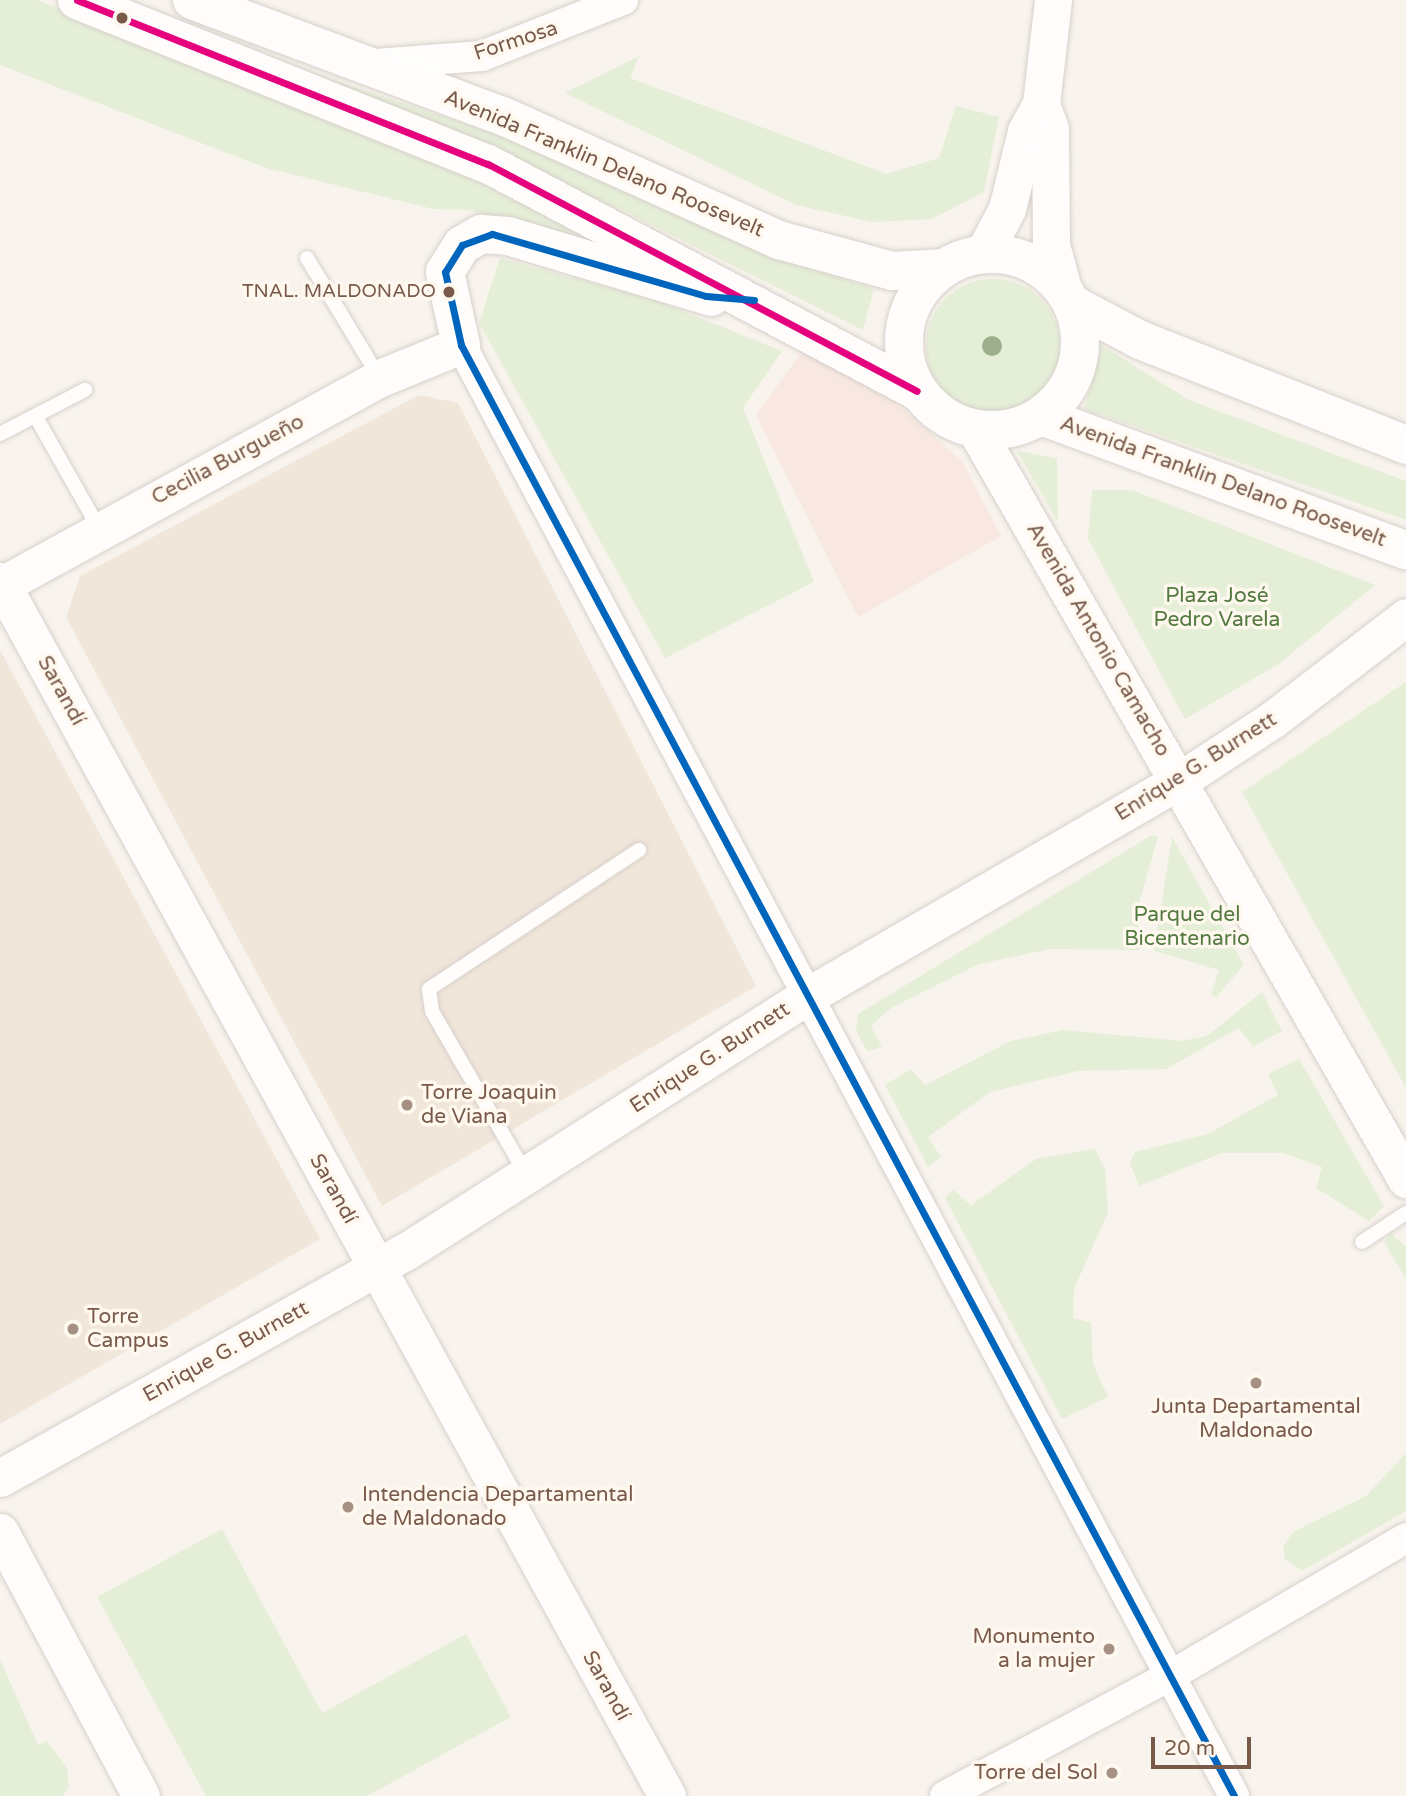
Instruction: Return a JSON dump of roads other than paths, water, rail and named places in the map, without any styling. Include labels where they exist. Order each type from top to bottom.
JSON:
[{"type":"main road","points":[[77,0],[488,164],[754,300],[917,391],[953,422],[976,430],[1009,428],[1041,416],[1073,377],[1080,328],[1068,296]]},
{"type":"main road","name":"Avenida Franklin Delano Roosevelt","points":[[191,0],[503,116],[838,261],[892,271],[944,268]]},
{"type":"main road","points":[[461,345],[445,272],[462,245],[481,234],[508,236],[706,296],[754,300]]},
{"type":"main road","points":[[917,391],[903,337],[909,310],[944,268],[983,254],[1032,263],[1068,296],[1140,340],[1406,445]]},
{"type":"main road","name":"Avenida Franklin Delano Roosevelt","points":[[1041,416],[1406,550]]},
{"type":"street","name":"Formosa","points":[[361,64],[482,56],[623,0]]},
{"type":"street","points":[[983,254],[1007,209],[1026,131],[1041,104],[1053,0]]},
{"type":"street","points":[[1041,104],[1050,129],[1051,245],[1068,296]]},
{"type":"street","points":[[461,345],[804,998],[1234,1796]]},
{"type":"street","name":"Cecilia Burgueño","points":[[1,584],[380,378],[461,345]]},
{"type":"street","name":"Avenida Antonio Camacho","points":[[976,430],[1406,1179]]},
{"type":"street","name":"Sarandí","points":[[1,584],[667,1796]]},
{"type":"street","name":"Enrique G. Burnett","points":[[0,1478],[377,1268],[804,998],[1179,781],[1272,720],[1406,617]]},
{"type":"street","points":[[0,1532],[141,1796]]},
{"type":"street","points":[[944,1796],[1170,1676],[1406,1538]]},
{"type":"lane","points":[[307,258],[380,378]]},
{"type":"lane","points":[[0,434],[85,390]]},
{"type":"lane","points":[[36,417],[100,530]]},
{"type":"lane","points":[[527,1175],[432,1012],[429,989],[639,850]]},
{"type":"lane","points":[[1362,1242],[1406,1213]]},
{"type":"place","name":"TNAL. MALDONADO","points":[[449,292]]},
{"type":"place","name":"Torre Joaquin de Viana","points":[[407,1105]]},
{"type":"place","name":"Torre Campus","points":[[73,1329]]},
{"type":"place","name":"Junta Departamental Maldonado","points":[[1256,1383]]},
{"type":"place","name":"Intendencia Departamental de Maldonado","points":[[348,1507]]},
{"type":"place","name":"Monumento a la mujer","points":[[1109,1649]]},
{"type":"place","name":"Torre del Sol","points":[[1112,1773]]},
{"type":"park label","name":"Plaza José Pedro Varela","points":[[1217,608]]},
{"type":"park label","name":"Parque del Bicentenario","points":[[1187,927]]}]
